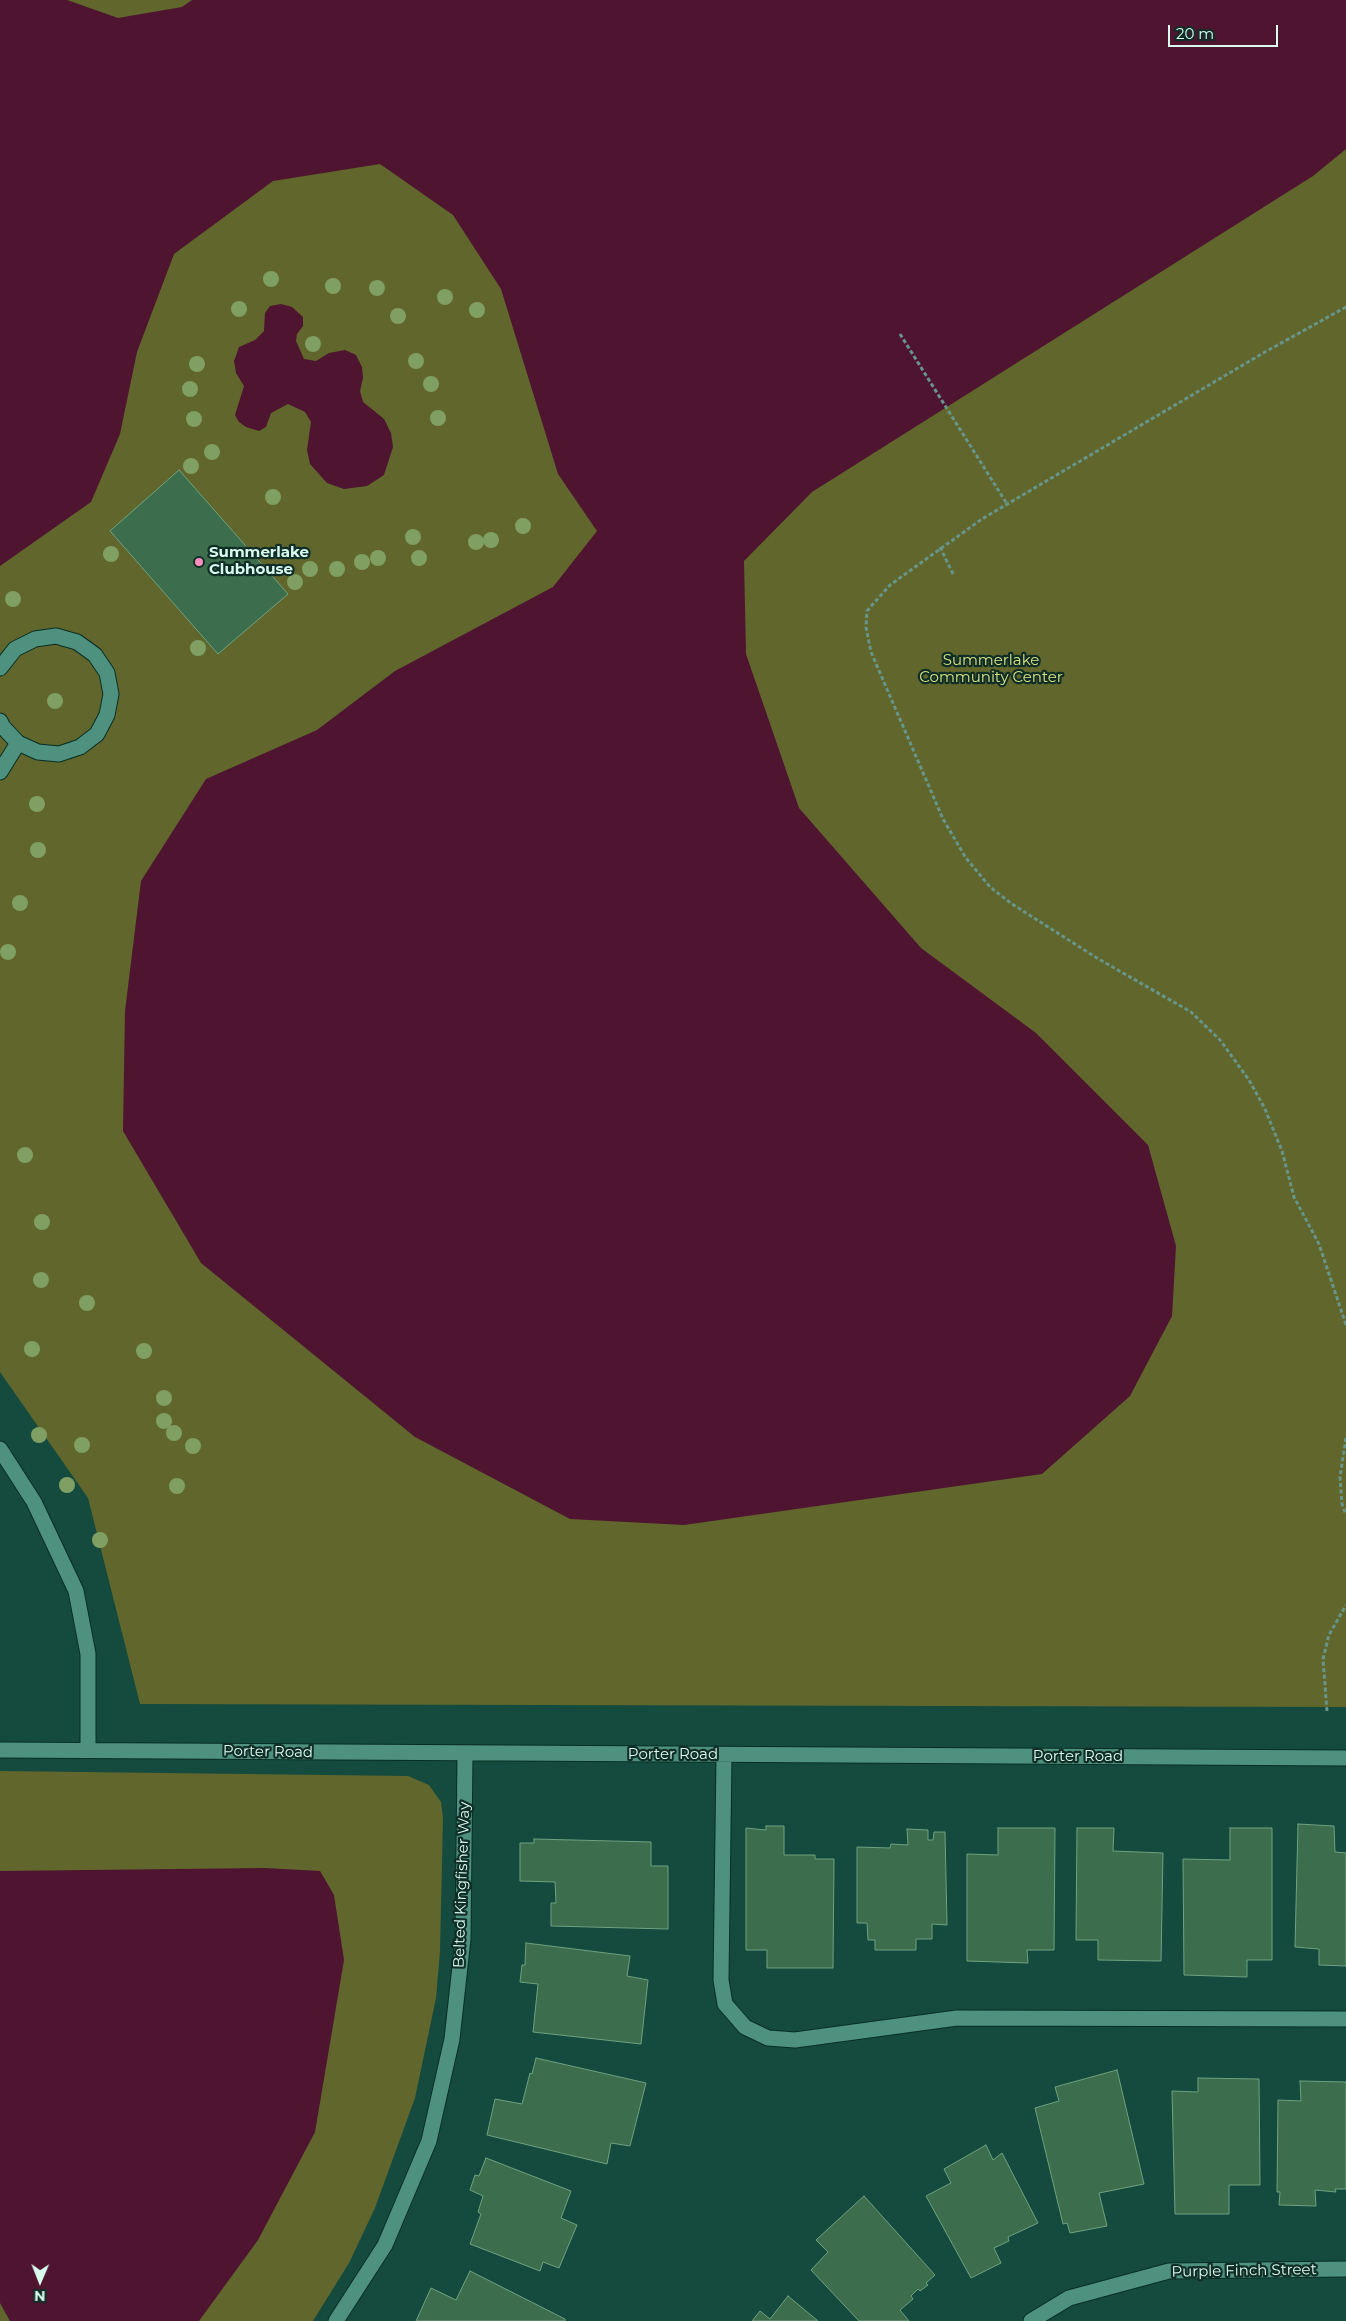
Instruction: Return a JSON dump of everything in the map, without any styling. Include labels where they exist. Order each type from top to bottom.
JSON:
[{"type":"street","points":[[0,668],[15,649],[35,639],[56,636],[77,642],[95,655],[107,672],[111,694],[108,715],[97,734],[80,747],[59,754],[38,752],[18,743],[0,721]]},
{"type":"street","points":[[0,772],[18,743]]},
{"type":"street","points":[[0,1449],[34,1502],[76,1591],[88,1654],[88,1750]]},
{"type":"street","name":"Porter Road","points":[[0,1750],[724,1756],[1346,1758]]},
{"type":"street","name":"Belted Kingfisher Way","points":[[336,2321],[386,2245],[429,2141],[452,2039],[463,1939],[465,1754]]},
{"type":"street","points":[[724,1756],[720,1980],[725,2004],[746,2028],[768,2038],[795,2040],[957,2018],[1346,2019]]},
{"type":"street","name":"Purple Finch Street","points":[[1032,2321],[1069,2298],[1169,2271],[1346,2269]]},
{"type":"path","points":[[1346,307],[1007,504],[940,548],[890,585],[867,611],[866,627],[871,652],[943,820],[966,858],[990,887],[1012,904],[1097,958],[1191,1012],[1220,1040],[1249,1080],[1265,1109],[1282,1151],[1294,1197],[1319,1244],[1346,1325]]},
{"type":"path","points":[[900,334],[1007,504]]},
{"type":"path","points":[[940,548],[954,576]]},
{"type":"path","points":[[1346,1438],[1340,1477],[1342,1504],[1346,1515]]},
{"type":"path","points":[[1327,1711],[1323,1659],[1330,1635],[1346,1605]]},
{"type":"green space","name":"Summerlake Community Center","points":[[0,0],[1346,0],[1346,1707],[140,1704],[88,1498],[0,1372]]},
{"type":"green space","points":[[0,1771],[408,1776],[429,1785],[441,1802],[443,1818],[440,1951],[436,1998],[415,2098],[375,2208],[349,2263],[313,2321],[0,2321]]},
{"type":"shaded area","points":[[0,0],[67,0],[118,18],[182,7],[192,0],[1346,0],[1346,149],[1313,176],[812,492],[744,561],[746,654],[799,808],[921,948],[1036,1033],[1148,1145],[1176,1246],[1172,1316],[1130,1396],[1042,1474],[684,1525],[570,1519],[415,1437],[201,1263],[123,1131],[125,1011],[141,881],[206,779],[317,730],[395,671],[553,587],[597,531],[558,474],[501,289],[453,215],[380,164],[273,181],[174,254],[137,352],[120,434],[91,502],[0,566]]},
{"type":"shaded area","points":[[281,304],[292,307],[303,317],[303,326],[297,334],[296,341],[304,359],[316,361],[329,353],[345,350],[356,355],[362,367],[363,378],[360,391],[363,402],[384,419],[391,433],[393,447],[384,475],[367,486],[344,489],[327,483],[310,464],[307,450],[311,422],[305,412],[288,404],[271,413],[266,427],[259,431],[246,427],[239,422],[235,415],[244,386],[236,373],[234,361],[239,347],[255,340],[264,331],[265,313],[270,306]]},
{"type":"shaded area","points":[[265,1868],[320,1871],[334,1895],[344,1960],[315,2132],[258,2240],[199,2321],[10,2321],[0,2303],[0,1871]]},
{"type":"building","name":"Summerlake Clubhouse","points":[[179,470],[288,594],[218,654],[110,531]]},
{"type":"building","points":[[1298,1824],[1334,1826],[1335,1852],[1346,1853],[1346,1966],[1319,1965],[1319,1949],[1295,1947]]},
{"type":"building","points":[[766,1826],[784,1826],[784,1855],[815,1855],[815,1859],[834,1859],[833,1968],[767,1968],[767,1950],[746,1950],[746,1828],[766,1830]]},
{"type":"building","points":[[998,1828],[1055,1828],[1054,1950],[1027,1950],[1028,1963],[967,1961],[967,1854],[998,1855]]},
{"type":"building","points":[[1077,1828],[1114,1828],[1113,1851],[1163,1853],[1161,1961],[1098,1960],[1098,1940],[1076,1940]]},
{"type":"building","points":[[1230,1828],[1272,1828],[1272,1960],[1247,1960],[1247,1977],[1184,1975],[1183,1859],[1230,1860]]},
{"type":"building","points":[[907,1829],[928,1830],[928,1840],[933,1840],[934,1832],[945,1832],[947,1925],[932,1924],[932,1939],[916,1939],[916,1950],[875,1950],[875,1940],[868,1940],[867,1923],[857,1923],[857,1847],[890,1848],[891,1844],[908,1845]]},
{"type":"building","points":[[534,1839],[651,1842],[651,1866],[668,1866],[668,1929],[551,1926],[551,1903],[556,1903],[555,1882],[520,1881],[520,1843],[534,1843]]},
{"type":"building","points":[[526,1943],[630,1956],[627,1976],[648,1980],[641,2044],[533,2032],[538,1984],[520,1982],[522,1965],[525,1965]]},
{"type":"building","points":[[536,2058],[646,2083],[630,2146],[611,2143],[607,2164],[487,2135],[495,2099],[522,2104]]},
{"type":"building","points":[[1117,2070],[1144,2184],[1099,2193],[1107,2226],[1070,2233],[1067,2223],[1063,2224],[1035,2108],[1059,2101],[1055,2087]]},
{"type":"building","points":[[1198,2078],[1259,2079],[1260,2185],[1229,2185],[1229,2214],[1175,2214],[1172,2091],[1198,2092]]},
{"type":"building","points":[[1300,2081],[1346,2082],[1346,2189],[1335,2189],[1336,2192],[1315,2190],[1316,2206],[1279,2205],[1280,2192],[1277,2192],[1278,2100],[1301,2101]]},
{"type":"building","points":[[986,2145],[993,2160],[1002,2153],[1038,2223],[1008,2237],[1009,2241],[994,2248],[1001,2263],[971,2278],[926,2196],[951,2183],[944,2169]]},
{"type":"building","points":[[486,2158],[571,2191],[561,2218],[577,2225],[559,2268],[543,2262],[540,2271],[470,2244],[481,2214],[478,2212],[483,2196],[470,2190],[475,2175],[479,2176]]},
{"type":"building","points":[[864,2196],[935,2275],[926,2283],[928,2285],[920,2291],[918,2289],[911,2296],[913,2299],[900,2310],[909,2321],[859,2321],[811,2270],[828,2252],[816,2240]]},
{"type":"building","points":[[470,2271],[565,2319],[565,2321],[416,2321],[431,2288],[456,2300]]},
{"type":"building","points":[[788,2296],[818,2321],[752,2321],[760,2311],[770,2319]]},
{"type":"place","name":"Summerlake Clubhouse","points":[[199,562]]}]
